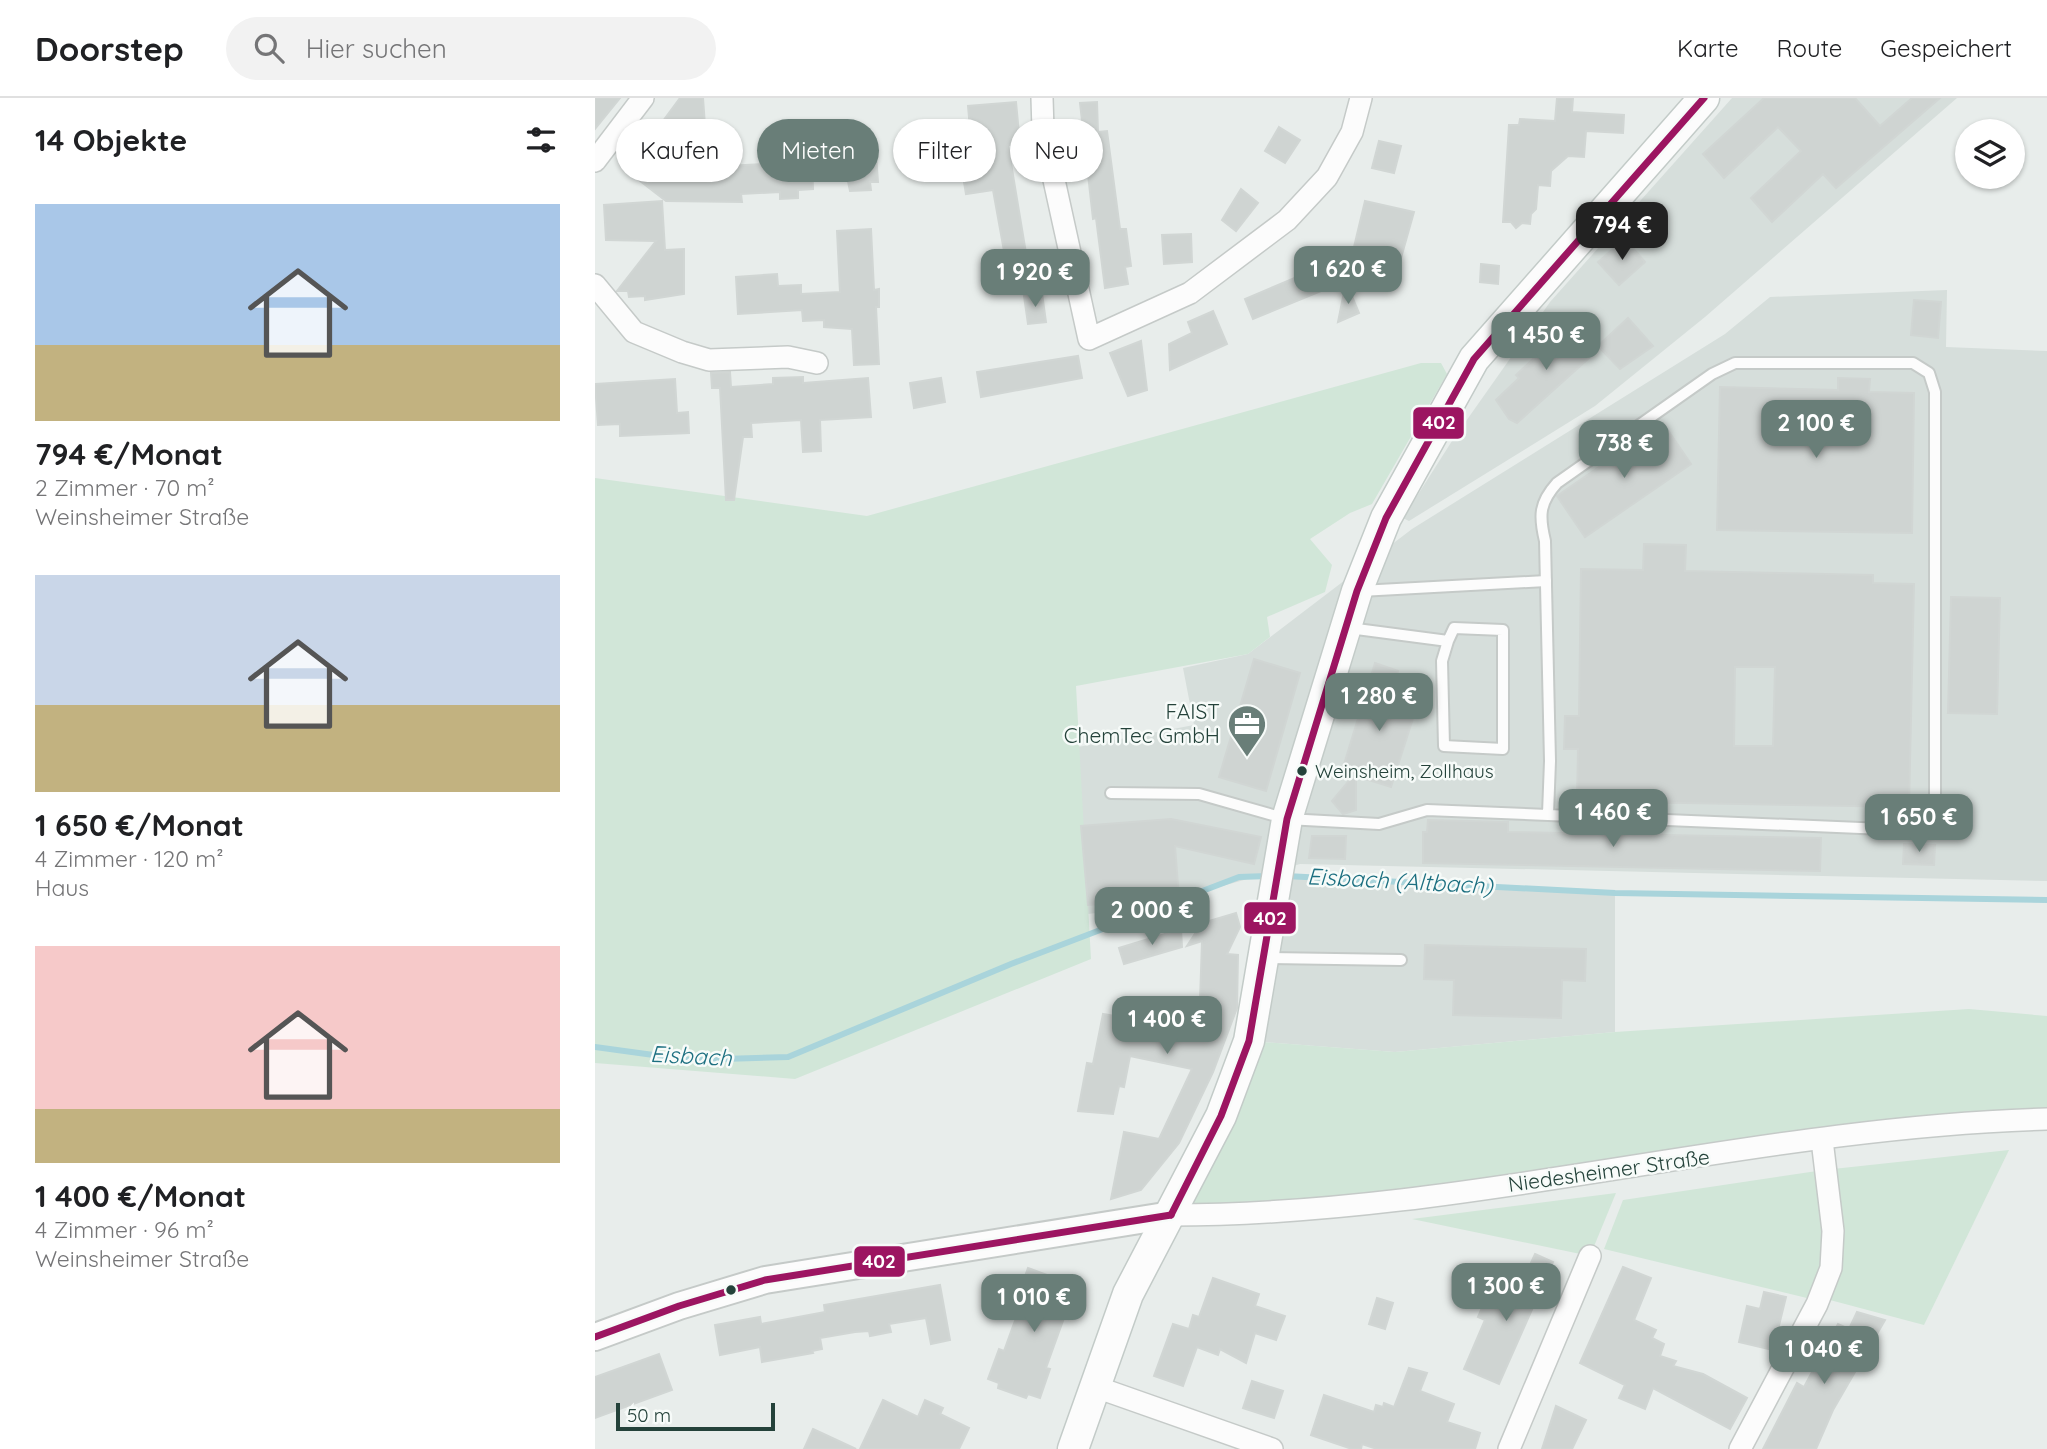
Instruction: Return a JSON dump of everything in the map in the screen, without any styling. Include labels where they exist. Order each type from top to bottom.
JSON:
[{"type":"main road","points":[[1073,1449],[1128,1294],[1171,1215],[1236,1079],[1249,1041],[1287,818],[1357,591],[1386,518],[1474,359],[1696,101]]},
{"type":"street","points":[[595,161],[643,98]]},
{"type":"street","points":[[1042,98],[1044,130],[1089,339],[1190,293],[1287,220],[1327,177],[1352,132],[1361,98]]},
{"type":"street","points":[[595,285],[634,332],[683,352],[709,360],[788,357],[817,363]]},
{"type":"street","name":"Niedesheimer Straße","points":[[1171,1215],[1220,1215],[1423,1198],[1895,1130],[2047,1119]]},
{"type":"street","points":[[1740,1449],[1817,1304],[1831,1268],[1833,1231],[1822,1140]]},
{"type":"street","points":[[595,1337],[679,1306],[765,1280],[1171,1215]]},
{"type":"street","points":[[1509,1449],[1590,1256]]},
{"type":"street","points":[[1096,1387],[1272,1449]]},
{"type":"lane","points":[[1111,793],[1199,794],[1287,818],[1379,824],[1427,810],[1884,829],[1905,828],[1925,822],[1935,804],[1935,392],[1929,373],[1913,363],[1735,363],[1712,374],[1557,484],[1544,497],[1539,515],[1545,541],[1548,814]]},
{"type":"lane","points":[[1357,591],[1546,581]]},
{"type":"lane","points":[[1347,628],[1448,641]]},
{"type":"lane","points":[[1454,628],[1503,630],[1503,749],[1444,746],[1442,661],[1448,641],[1454,628]]},
{"type":"lane","points":[[1265,958],[1401,960]]},
{"type":"shaded area","points":[[1732,98],[1957,98],[1705,317],[1595,406],[1409,521],[1403,518],[1452,441],[1550,302]]},
{"type":"shaded area","points":[[1947,290],[1946,347],[2047,351],[2047,881],[1300,864],[1152,906],[1088,914],[1078,747],[1194,725],[1183,668],[1248,654],[1412,529],[1725,334],[1770,297]]},
{"type":"shaded area","points":[[1305,875],[1615,893],[1615,1032],[1395,1052],[1249,1041],[1278,882]]},
{"type":"green space","points":[[1421,363],[1441,363],[1447,374],[1372,504],[1350,513],[1310,539],[1332,565],[1325,592],[1267,617],[1270,637],[1248,654],[1076,686],[1091,959],[795,1079],[595,1063],[595,478],[867,516]]},
{"type":"green space","points":[[1969,1009],[2047,1016],[2047,1119],[1624,1170],[1171,1215],[1249,1041],[1395,1052],[1615,1032]]},
{"type":"green space","points":[[2009,1150],[1924,1325],[1830,1300],[1833,1169]]},
{"type":"green space","points":[[1817,1171],[1823,1220],[1823,1252],[1811,1299],[1604,1249],[1623,1200]]},
{"type":"green space","points":[[1616,1193],[1590,1256],[1412,1219]]},
{"type":"building","points":[[595,98],[620,98],[595,129]]},
{"type":"building","points":[[680,98],[703,98],[705,119],[664,119]]},
{"type":"building","points":[[1557,98],[1573,98],[1572,112],[1624,115],[1623,133],[1586,131],[1584,157],[1568,156],[1551,171],[1550,186],[1538,185],[1536,209],[1531,214],[1530,224],[1522,223],[1516,228],[1511,222],[1503,222],[1509,125],[1519,125],[1520,119],[1555,121]]},
{"type":"building","points":[[1764,98],[1855,98],[1880,126],[1912,98],[1940,98],[1836,188],[1823,174],[1772,222],[1751,198],[1801,151],[1778,127],[1724,178],[1703,154]]},
{"type":"building","points":[[1016,102],[1018,119],[1010,119],[1008,145],[1010,182],[1014,182],[1027,259],[1006,262],[993,190],[966,194],[964,182],[996,182],[996,119],[969,119],[968,106]]},
{"type":"building","points":[[1097,102],[1098,119],[1082,119],[1080,103]]},
{"type":"building","points":[[1279,127],[1300,140],[1285,163],[1265,151]]},
{"type":"building","points":[[1103,131],[1107,131],[1120,229],[1126,229],[1131,266],[1125,267],[1128,284],[1105,288],[1096,218],[1093,219],[1089,182],[1103,182]]},
{"type":"building","points":[[1379,141],[1401,146],[1394,173],[1372,168]]},
{"type":"building","points":[[757,164],[757,182],[813,182],[813,189],[798,190],[798,198],[780,199],[780,192],[741,194],[742,202],[666,201],[641,182],[743,182],[743,165]]},
{"type":"building","points":[[848,182],[870,182],[871,190],[850,191]]},
{"type":"building","points":[[1241,189],[1258,203],[1236,231],[1222,220]]},
{"type":"building","points":[[662,201],[665,250],[684,249],[684,294],[645,300],[645,296],[629,297],[628,291],[617,291],[656,241],[606,240],[604,205]]},
{"type":"building","points":[[1365,201],[1414,212],[1401,258],[1354,247]]},
{"type":"building","points":[[871,229],[874,290],[879,289],[879,307],[876,307],[879,364],[854,365],[852,329],[824,327],[824,320],[803,321],[802,310],[738,314],[736,277],[777,274],[778,286],[801,285],[801,294],[840,292],[837,231]]},
{"type":"building","points":[[1191,234],[1192,262],[1164,264],[1162,235]]},
{"type":"building","points":[[1625,239],[1645,262],[1619,285],[1598,262]]},
{"type":"building","points":[[1481,264],[1499,266],[1498,284],[1480,282]]},
{"type":"building","points":[[1323,266],[1331,287],[1253,319],[1245,299]]},
{"type":"building","points":[[1346,282],[1359,313],[1338,322]]},
{"type":"building","points":[[1042,293],[1046,322],[1028,324],[1024,296]]},
{"type":"building","points":[[1914,300],[1941,302],[1938,338],[1911,335]]},
{"type":"building","points":[[1213,311],[1227,344],[1170,370],[1169,344],[1192,333],[1188,322]]},
{"type":"building","points":[[1628,318],[1653,346],[1620,369],[1598,346]]},
{"type":"building","points":[[1575,326],[1597,351],[1517,423],[1509,419],[1496,400],[1519,378],[1516,375],[1547,346],[1548,333],[1553,328],[1572,329]]},
{"type":"building","points":[[1141,341],[1147,390],[1128,396],[1110,353]]},
{"type":"building","points":[[1078,356],[1082,378],[981,397],[977,372]]},
{"type":"building","points":[[730,372],[731,387],[773,384],[773,378],[803,377],[803,383],[868,378],[871,417],[820,420],[821,451],[803,452],[801,420],[751,423],[752,437],[743,437],[734,500],[726,500],[720,388],[712,388],[711,373]]},
{"type":"building","points":[[941,378],[945,402],[914,408],[910,383]]},
{"type":"building","points":[[1838,378],[1870,379],[1869,392],[1914,393],[1912,533],[1717,530],[1720,387],[1838,390]]},
{"type":"building","points":[[675,379],[677,413],[688,412],[689,433],[620,436],[620,424],[598,425],[595,384]]},
{"type":"building","points":[[1663,423],[1691,464],[1585,537],[1557,496]]},
{"type":"building","points":[[1644,544],[1686,545],[1685,571],[1873,575],[1873,583],[1914,584],[1909,807],[1577,801],[1578,749],[1564,749],[1565,716],[1579,716],[1581,569],[1643,570]],"holes":[[[1735,667],[1775,667],[1773,746],[1734,746]]]},
{"type":"building","points":[[1951,597],[2000,598],[1997,714],[1948,713]]},
{"type":"building","points":[[1254,659],[1300,673],[1266,791],[1219,777]]},
{"type":"building","points":[[1375,663],[1398,671],[1396,679],[1423,687],[1391,787],[1356,776],[1356,810],[1343,814],[1332,801],[1354,775],[1342,771]]},
{"type":"building","points":[[1171,819],[1261,837],[1254,864],[1175,846],[1179,898],[1088,905],[1081,826]]},
{"type":"building","points":[[1428,820],[1508,822],[1508,832],[1821,838],[1820,871],[1423,863],[1423,832],[1427,832]]},
{"type":"building","points":[[1312,836],[1346,836],[1345,859],[1309,858]]},
{"type":"building","points":[[1904,844],[1935,845],[1934,865],[1903,864]]},
{"type":"building","points":[[1236,913],[1240,927],[1227,954],[1238,955],[1237,1008],[1213,1072],[1179,1143],[1141,1190],[1111,1199],[1124,1132],[1159,1139],[1192,1069],[1130,1056],[1124,1087],[1119,1086],[1113,1114],[1078,1111],[1087,1063],[1093,1064],[1103,1014],[1199,1031],[1202,941],[1187,946],[1202,923]]},
{"type":"building","points":[[1181,929],[1182,947],[1124,964],[1119,948]]},
{"type":"building","points":[[1425,945],[1586,949],[1585,981],[1562,980],[1561,1018],[1453,1015],[1454,980],[1424,979]]},
{"type":"building","points":[[1535,1254],[1553,1262],[1499,1384],[1464,1369],[1485,1320],[1478,1317],[1491,1287],[1515,1298]]},
{"type":"building","points":[[1623,1267],[1651,1278],[1634,1320],[1656,1330],[1652,1338],[1664,1344],[1660,1356],[1676,1361],[1673,1366],[1703,1374],[1747,1398],[1730,1429],[1653,1388],[1645,1409],[1619,1398],[1625,1385],[1580,1363]]},
{"type":"building","points":[[1028,1268],[1080,1287],[1068,1319],[1064,1318],[1046,1368],[1050,1369],[1040,1398],[1028,1394],[1026,1398],[998,1388],[999,1383],[988,1379],[999,1349],[1004,1351],[1022,1303],[1016,1301]]},
{"type":"building","points":[[1213,1278],[1259,1294],[1255,1306],[1285,1316],[1276,1340],[1255,1333],[1246,1363],[1220,1349],[1218,1355],[1197,1347],[1183,1386],[1154,1376],[1173,1324],[1189,1329],[1193,1315],[1199,1317]]},
{"type":"building","points":[[940,1285],[950,1340],[931,1344],[926,1318],[889,1324],[891,1332],[870,1336],[869,1331],[820,1338],[822,1349],[812,1351],[813,1353],[762,1362],[760,1347],[720,1355],[715,1325],[760,1317],[761,1324],[825,1312],[824,1305]]},
{"type":"building","points":[[1764,1292],[1786,1297],[1773,1350],[1739,1342],[1747,1306],[1760,1309]]},
{"type":"building","points":[[1377,1298],[1393,1303],[1385,1329],[1369,1324]]},
{"type":"building","points":[[1857,1312],[1885,1320],[1833,1410],[1816,1449],[1763,1449],[1797,1383],[1804,1387],[1838,1324],[1849,1329]]},
{"type":"building","points":[[659,1354],[672,1390],[595,1418],[595,1377]]},
{"type":"building","points":[[1409,1368],[1427,1373],[1420,1391],[1454,1404],[1447,1422],[1480,1433],[1475,1449],[1377,1449],[1362,1444],[1361,1449],[1352,1449],[1311,1435],[1324,1395],[1374,1412],[1376,1405],[1383,1407],[1384,1403],[1394,1407]]},
{"type":"building","points":[[1252,1381],[1283,1391],[1274,1418],[1243,1408]]},
{"type":"building","points":[[883,1400],[918,1417],[925,1400],[943,1408],[940,1414],[969,1428],[959,1449],[860,1449]]},
{"type":"building","points":[[1556,1406],[1586,1420],[1572,1449],[1542,1449]]},
{"type":"building","points":[[813,1429],[856,1449],[804,1449]]},
{"type":"waterway","name":"Eisbach (Altbach)","points":[[595,1047],[690,1060],[788,1057],[1011,964],[1239,877],[1268,876]]},
{"type":"waterway","name":"Eisbach (Altbach)","points":[[1286,876],[1615,893],[2047,900]]},
{"type":"transit line","name":"402","points":[[1171,1215],[1221,1116],[1249,1041],[1287,819],[1357,591],[1386,518],[1474,359],[1704,98]]},
{"type":"transit line","name":"402","points":[[595,1337],[679,1306],[765,1280],[1171,1215]]},
{"type":"place","name":"FAIST ChemTec GmbH","points":[[1247,758]]},
{"type":"place","name":"Weinsheim, Zollhaus","points":[[1302,771]]},
{"type":"water label","name":"Eisbach","points":[[691,1056]]}]
